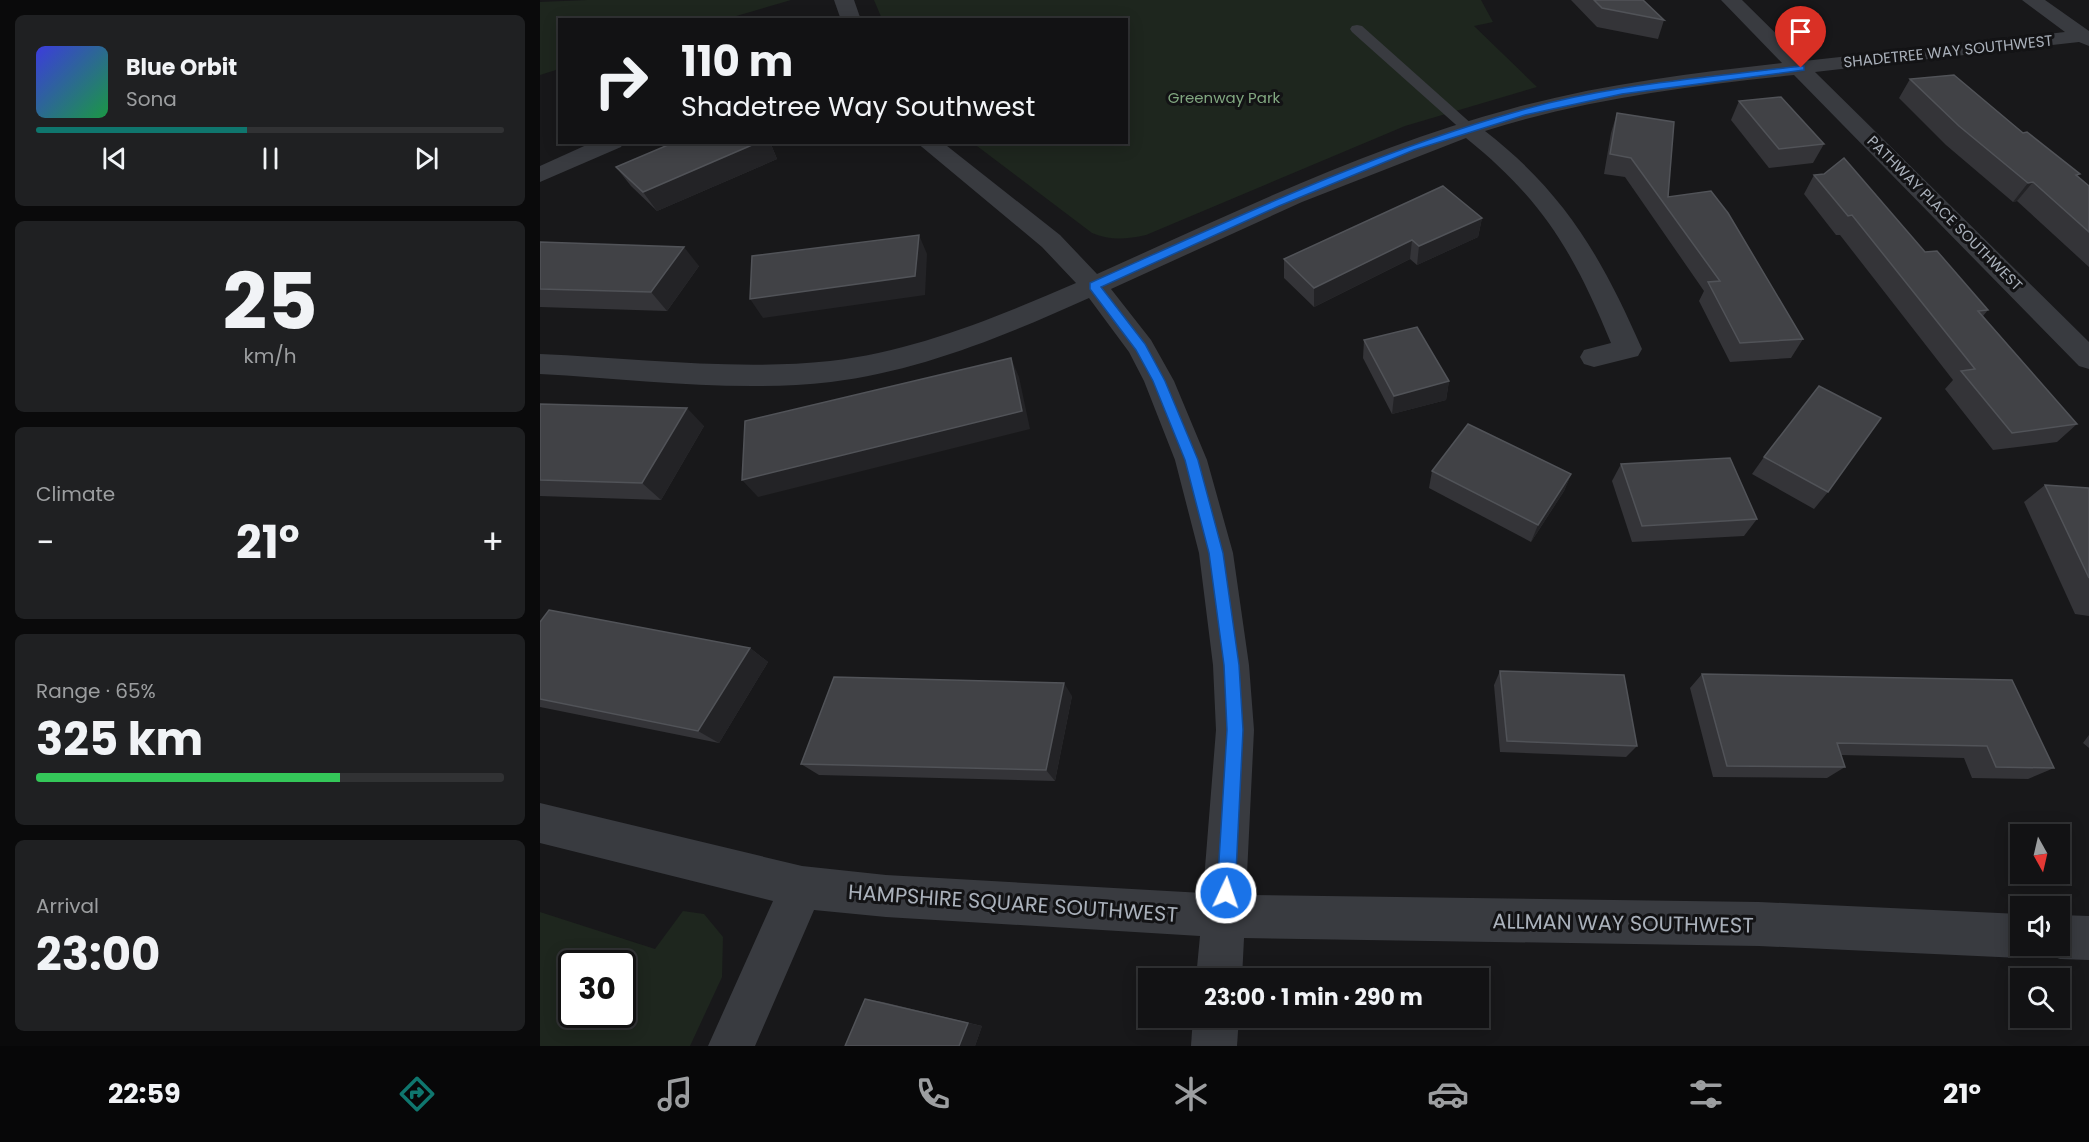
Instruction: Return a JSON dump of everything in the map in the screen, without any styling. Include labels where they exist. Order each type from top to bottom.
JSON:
[{"type":"street","points":[[844,0],[850,18]]},
{"type":"street","name":"PATHWAY PLACE SOUTHWEST","points":[[1731,0],[2089,359]]},
{"type":"street","points":[[2032,0],[2086,38]]},
{"type":"street","name":"SHADETREE WAY SOUTHWEST","points":[[540,364],[732,374],[796,374],[851,369],[906,357],[969,339],[1094,286],[1286,199],[1410,148],[1523,112],[1622,91],[1801,68],[2086,38]]},
{"type":"street","points":[[1469,129],[1502,154],[1540,193],[1573,237],[1598,280],[1628,349],[1594,357]]},
{"type":"street","points":[[540,176],[609,144]]},
{"type":"street","points":[[930,144],[1051,241],[1094,286],[1141,347],[1159,381],[1191,460],[1216,553],[1232,665],[1235,730],[1220,968]]},
{"type":"street","name":"HAMPSHIRE SQUARE SOUTHWEST","points":[[540,823],[802,887],[886,896],[1225,916]]},
{"type":"street","points":[[731,1046],[802,887]]},
{"type":"street","name":"ALLMAN WAY SOUTHWEST","points":[[1225,916],[1759,924],[2010,936]]},
{"type":"street","points":[[2070,938],[2089,939]]},
{"type":"street","points":[[1214,1046],[1215,1028]]},
{"type":"lane","points":[[1357,29],[1469,129]]},
{"type":"green space","points":[[791,0],[729,18],[558,18],[558,69],[540,75],[540,2]]},
{"type":"green space","name":"Greenway Park","points":[[874,0],[1481,0],[1493,22],[1474,26],[1537,87],[1405,126],[1146,235],[1112,238],[1092,233],[974,144],[1128,144],[1128,18],[882,18]]},
{"type":"green space","points":[[683,911],[704,914],[723,937],[722,977],[690,1046],[540,1046],[540,912],[655,949]]},
{"type":"building","points":[[1594,0],[1643,0],[1664,20],[1602,8]]},
{"type":"building","points":[[1954,75],[2023,133],[2027,132],[2080,174],[2076,175],[2089,186],[2089,232],[2033,182],[2028,183],[1959,126],[1910,79]]},
{"type":"building","points":[[1781,97],[1824,144],[1779,149],[1739,101]]},
{"type":"building","points":[[1617,113],[1674,122],[1668,197],[1711,191],[1728,213],[1803,339],[1740,343],[1708,282],[1720,281],[1631,158],[1610,154]]},
{"type":"building","points":[[670,144],[754,144],[643,192],[616,167]]},
{"type":"building","points":[[1844,158],[1925,252],[1937,251],[1988,310],[1978,311],[2077,424],[2012,433],[1961,371],[1975,369],[1852,215],[1848,216],[1814,175],[1824,174]]},
{"type":"building","points":[[1443,186],[1482,218],[1419,246],[1412,240],[1314,288],[1284,259]]},
{"type":"building","points":[[919,235],[915,276],[750,299],[752,256]]},
{"type":"building","points":[[540,242],[684,247],[651,292],[540,289]]},
{"type":"building","points":[[1417,327],[1449,381],[1394,396],[1364,340]]},
{"type":"building","points":[[1011,358],[1022,411],[742,480],[745,421]]},
{"type":"building","points":[[1819,386],[1881,418],[1828,492],[1764,457]]},
{"type":"building","points":[[540,404],[687,408],[642,483],[540,480]]},
{"type":"building","points":[[1468,424],[1571,474],[1538,525],[1432,471]]},
{"type":"building","points":[[1730,458],[1757,519],[1642,526],[1621,464]]},
{"type":"building","points":[[2045,485],[2089,488],[2089,578]]},
{"type":"building","points":[[549,610],[750,648],[698,731],[540,699],[540,622]]},
{"type":"building","points":[[1500,671],[1624,675],[1637,746],[1507,741]]},
{"type":"building","points":[[1702,674],[2012,680],[2054,768],[1996,767],[1987,746],[1837,743],[1845,767],[1727,766]]},
{"type":"building","points":[[834,677],[1064,683],[1046,770],[801,764]]},
{"type":"building","points":[[865,999],[968,1023],[959,1046],[845,1046]]},
{"type":"route","points":[[1226,893],[1235,730],[1232,665],[1216,553],[1191,460],[1159,381],[1141,347],[1094,286],[1275,203],[1410,148],[1523,112],[1622,91],[1801,68]]}]
